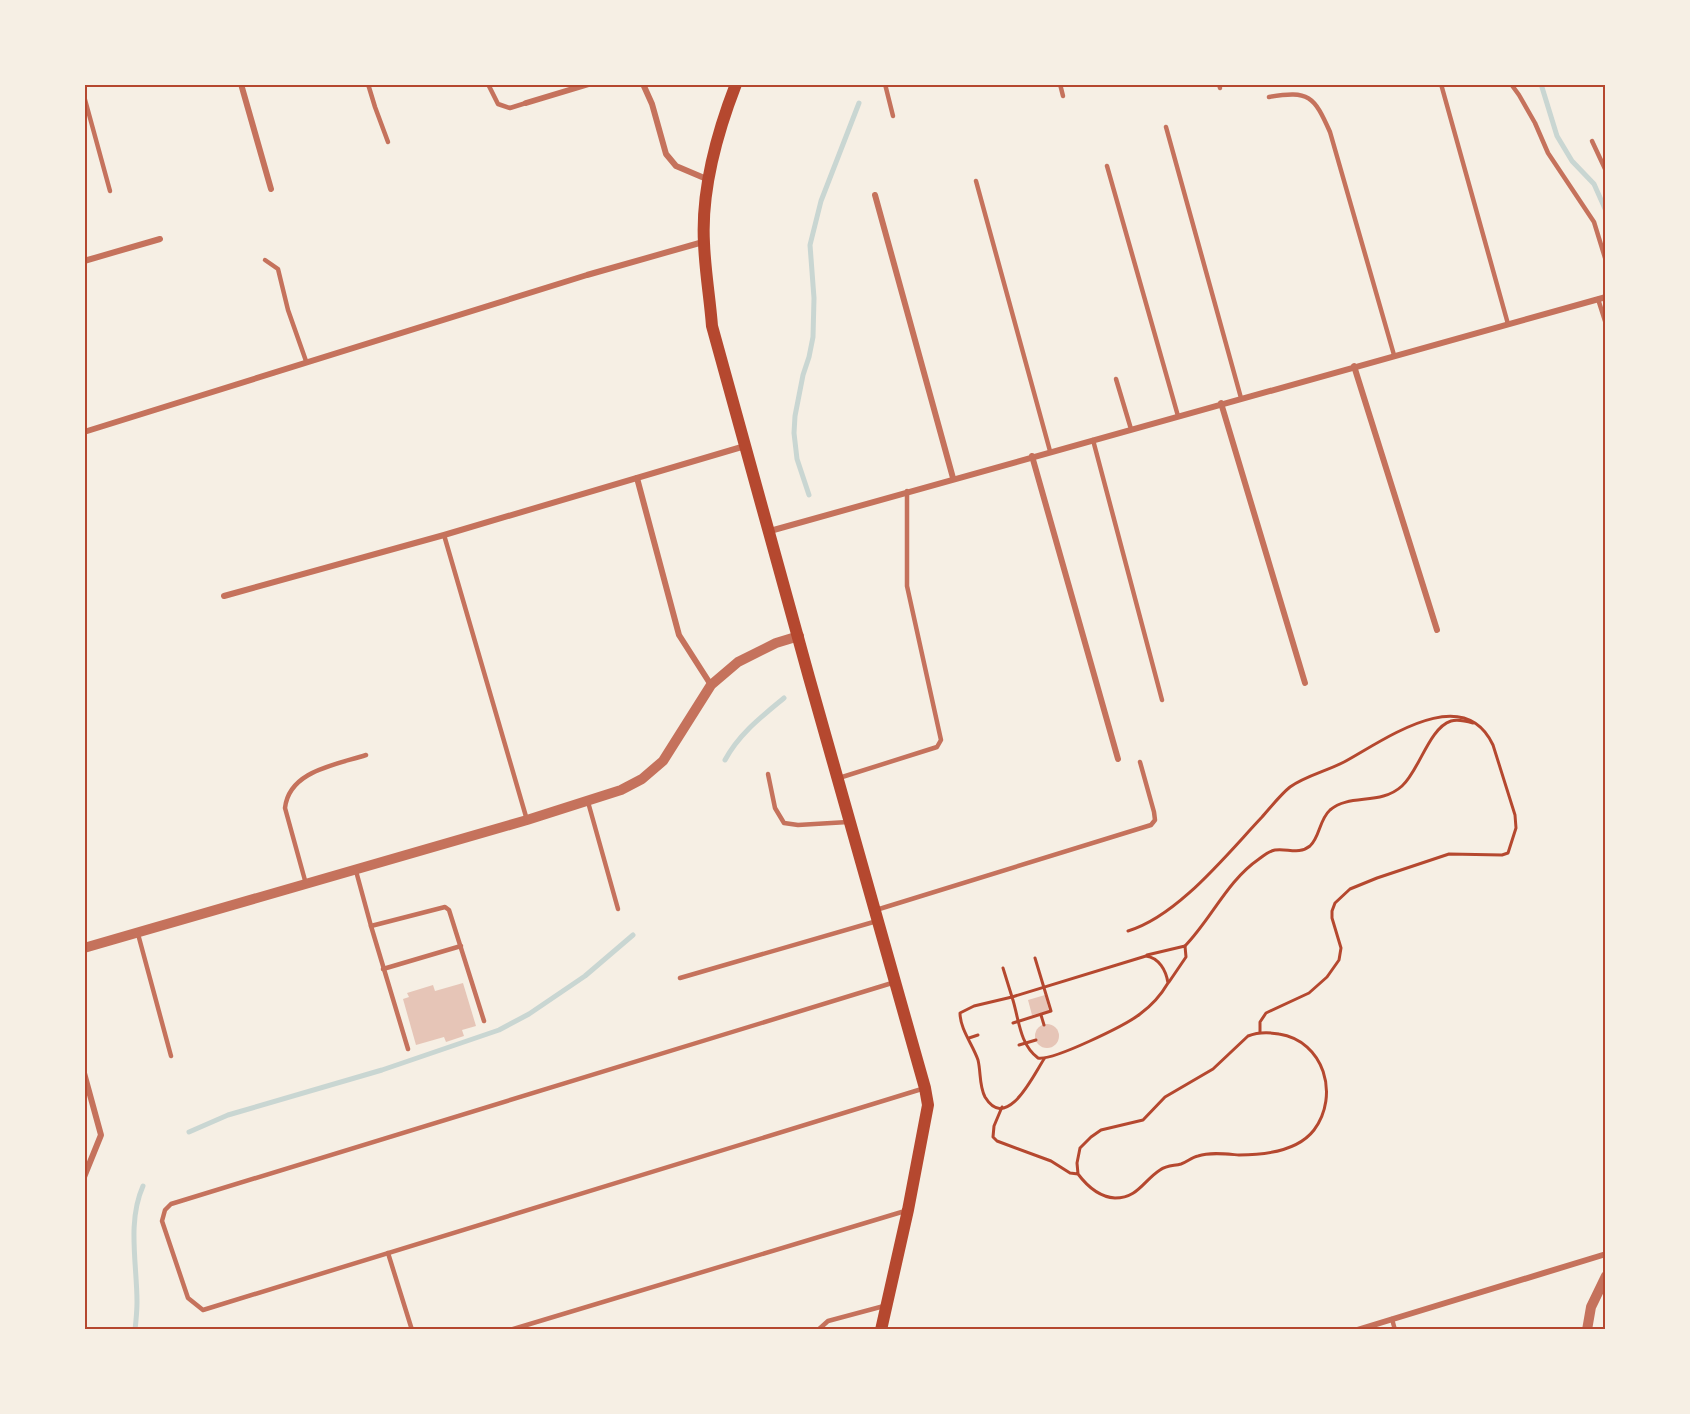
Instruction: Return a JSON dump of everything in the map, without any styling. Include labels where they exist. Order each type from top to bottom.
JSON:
[{"type":"main road","points":[[736,84],[724,114],[705,207],[704,242],[712,327],[928,1105],[908,1210],[881,1330]]},
{"type":"street","points":[[241,84],[271,189]]},
{"type":"street","points":[[526,103],[590,84]]},
{"type":"street","points":[[643,84],[655,114],[666,154],[676,166],[709,180]]},
{"type":"street","points":[[875,195],[953,478]]},
{"type":"street","points":[[84,261],[160,239]]},
{"type":"street","points":[[84,432],[587,275],[704,242]]},
{"type":"street","points":[[770,531],[1606,297]]},
{"type":"street","points":[[1354,366],[1437,630]]},
{"type":"street","points":[[1221,403],[1305,683]]},
{"type":"street","points":[[224,596],[444,535],[745,446]]},
{"type":"street","points":[[1032,456],[1118,759]]},
{"type":"street","points":[[637,478],[678,635],[711,685]]},
{"type":"street","points":[[84,948],[527,820],[631,785],[661,764],[711,685],[738,662],[776,643],[799,636]]},
{"type":"street","points":[[84,1073],[101,1135],[84,1177]]},
{"type":"street","points":[[1357,1330],[1606,1254]]},
{"type":"street","points":[[1587,1330],[1591,1307],[1606,1276]]},
{"type":"lane","points":[[368,84],[388,142]]},
{"type":"lane","points":[[488,84],[498,104],[510,108],[526,103]]},
{"type":"lane","points":[[885,84],[893,116]]},
{"type":"lane","points":[[1060,84],[1064,96]]},
{"type":"lane","points":[[1441,84],[1508,324]]},
{"type":"lane","points":[[1511,84],[1535,123],[1548,153],[1594,222],[1606,261]]},
{"type":"lane","points":[[1269,98],[1289,94],[1307,96],[1319,107],[1330,132],[1395,355]]},
{"type":"lane","points":[[84,96],[110,191]]},
{"type":"lane","points":[[1166,127],[1241,398]]},
{"type":"lane","points":[[1592,141],[1606,171]]},
{"type":"lane","points":[[1107,166],[1178,416]]},
{"type":"lane","points":[[976,181],[1050,451]]},
{"type":"lane","points":[[266,260],[278,269],[288,310],[306,362]]},
{"type":"lane","points":[[1598,299],[1606,324]]},
{"type":"lane","points":[[1116,379],[1131,429]]},
{"type":"lane","points":[[1093,440],[1162,700]]},
{"type":"lane","points":[[838,778],[937,747],[941,740],[907,586],[907,491]]},
{"type":"lane","points":[[444,535],[527,820]]},
{"type":"lane","points":[[306,884],[285,808],[286,798],[291,788],[318,770],[366,755]]},
{"type":"lane","points":[[680,978],[1151,825],[1155,820],[1154,812],[1140,762]]},
{"type":"lane","points":[[768,774],[775,808],[784,823],[798,825],[851,821]]},
{"type":"lane","points":[[587,800],[618,909]]},
{"type":"lane","points":[[356,869],[383,969],[408,1049]]},
{"type":"lane","points":[[371,926],[434,908],[445,907],[449,910],[484,1021]]},
{"type":"lane","points":[[137,932],[171,1056]]},
{"type":"lane","points":[[383,969],[461,946]]},
{"type":"lane","points":[[894,982],[171,1204],[165,1210],[162,1221],[188,1298],[203,1310],[925,1088]]},
{"type":"lane","points":[[510,1330],[908,1210]]},
{"type":"lane","points":[[388,1253],[412,1330]]},
{"type":"lane","points":[[818,1330],[828,1321],[887,1306]]},
{"type":"lane","points":[[1392,1319],[1395,1330]]},
{"type":"path","points":[[1128,931],[1151,921],[1190,892],[1291,787],[1343,763],[1412,724],[1454,716],[1470,719],[1480,724],[1493,745],[1515,815],[1516,828],[1508,853],[1503,855],[1449,854],[1350,889],[1335,903],[1332,911],[1341,948],[1339,960],[1327,977],[1309,993],[1266,1013],[1260,1022],[1260,1032]]},
{"type":"path","points":[[1185,946],[1185,957],[1168,983],[1154,1002],[1134,1019],[1044,1059],[1024,1094],[1015,1102],[1002,1107],[991,1105],[984,1095],[979,1065],[961,1021],[960,1013],[974,1006],[1185,946],[1199,932],[1232,883],[1257,860],[1272,850],[1300,852],[1310,846],[1330,810],[1349,801],[1388,796],[1402,786],[1412,775],[1441,726],[1450,721],[1461,720],[1480,724]]},
{"type":"path","points":[[1146,956],[1150,956],[1162,966],[1168,983]]},
{"type":"path","points":[[1012,1023],[1051,1011],[1035,958]]},
{"type":"path","points":[[1003,968],[1025,1043],[1033,1054],[1044,1059]]},
{"type":"path","points":[[1041,1015],[1044,1024]]},
{"type":"path","points":[[1260,1032],[1295,1039],[1312,1052],[1322,1068],[1327,1082],[1328,1095],[1325,1107],[1319,1121],[1305,1139],[1290,1148],[1242,1155],[1197,1156],[1181,1164],[1162,1168],[1140,1190],[1125,1197],[1103,1195],[1085,1183],[1078,1174],[1077,1163],[1080,1148],[1091,1137],[1101,1130],[1143,1120],[1165,1097],[1213,1069],[1248,1036],[1260,1032]]},
{"type":"path","points":[[969,1038],[978,1035]]},
{"type":"path","points":[[1019,1045],[1036,1040]]},
{"type":"path","points":[[1002,1107],[994,1126],[993,1137],[997,1141],[1051,1161],[1070,1173],[1078,1174]]},
{"type":"building","points":[[463,983],[476,1026],[462,1030],[464,1036],[446,1042],[444,1037],[416,1045],[403,999],[409,997],[407,993],[433,985],[435,991]]},
{"type":"building","points":[[1045,995],[1049,1011],[1032,1015],[1028,1000]]},
{"type":"building","points":[[1047,1024],[1052,1025],[1058,1031],[1058,1041],[1052,1047],[1047,1048],[1042,1047],[1036,1041],[1035,1036],[1036,1031],[1042,1025]]},
{"type":"waterway","points":[[1541,84],[1557,136],[1572,161],[1594,184],[1606,211]]},
{"type":"waterway","points":[[809,495],[797,459],[794,433],[803,375],[813,337],[814,298],[810,245],[821,201],[859,103]]},
{"type":"waterway","points":[[725,760],[744,734],[784,698]]},
{"type":"waterway","points":[[189,1132],[228,1115],[382,1070],[499,1030],[529,1014],[585,976],[633,935]]},
{"type":"waterway","points":[[135,1330],[137,1302],[134,1229],[135,1214],[143,1186]]}]
